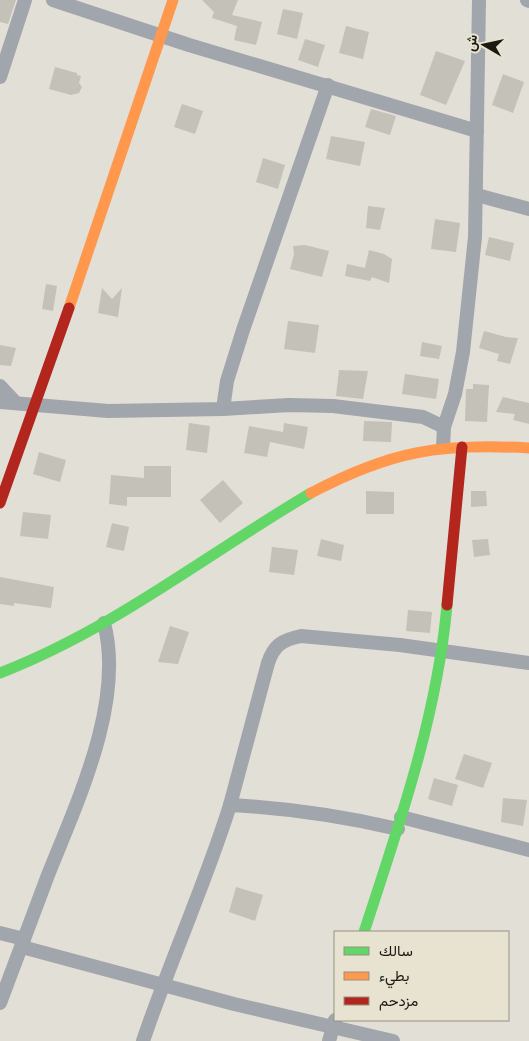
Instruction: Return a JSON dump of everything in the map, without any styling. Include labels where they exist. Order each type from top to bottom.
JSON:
[{"type":"street","points":[[0,77],[24,0]]},
{"type":"street","points":[[53,0],[161,35],[477,131]]},
{"type":"street","points":[[0,503],[36,404],[173,0]]},
{"type":"street","points":[[443,447],[444,427],[455,394],[463,352],[475,237],[479,0]]},
{"type":"street","points":[[223,409],[227,381],[243,330],[328,85]]},
{"type":"street","points":[[476,195],[529,209]]},
{"type":"street","points":[[0,386],[15,402]]},
{"type":"street","points":[[0,402],[108,411],[223,409],[289,405],[333,406],[423,417],[444,427]]},
{"type":"street","points":[[0,673],[62,648],[162,589],[270,518],[324,487],[387,459],[443,447],[529,448]]},
{"type":"street","points":[[364,931],[399,823],[433,703],[444,651],[462,447]]},
{"type":"street","points":[[0,1003],[70,822],[104,715],[110,664],[110,645],[104,623]]},
{"type":"street","points":[[144,1041],[162,984],[208,874],[230,804],[268,663],[272,650],[279,643],[301,636],[444,651],[529,663]]},
{"type":"street","points":[[230,804],[399,823],[529,850]]},
{"type":"street","points":[[0,933],[23,943],[234,1004],[334,1023],[394,1041]]},
{"type":"street","points":[[330,1041],[334,1023]]},
{"type":"building","points":[[0,0],[16,0],[8,24],[0,22]]},
{"type":"building","points":[[202,0],[238,0],[232,15],[262,22],[256,45],[234,40],[237,26],[212,18],[214,12]]},
{"type":"building","points":[[283,9],[303,13],[297,39],[277,34]]},
{"type":"building","points":[[346,26],[369,32],[363,59],[339,53]]},
{"type":"building","points":[[305,39],[325,45],[318,67],[298,60]]},
{"type":"building","points":[[436,51],[465,61],[446,105],[420,95]]},
{"type":"building","points":[[55,67],[77,73],[77,75],[81,76],[79,83],[82,87],[79,93],[71,95],[49,89]]},
{"type":"building","points":[[503,74],[524,82],[513,113],[492,105]]},
{"type":"building","points":[[182,104],[203,111],[195,134],[174,127]]},
{"type":"building","points":[[371,109],[396,116],[390,135],[365,127]]},
{"type":"building","points":[[331,136],[365,142],[360,166],[326,159]]},
{"type":"building","points":[[263,158],[285,165],[278,189],[256,182]]},
{"type":"building","points":[[368,206],[385,208],[380,230],[366,228]]},
{"type":"building","points":[[435,219],[460,223],[456,252],[431,249]]},
{"type":"building","points":[[489,237],[514,243],[510,261],[485,255]]},
{"type":"building","points":[[305,245],[329,251],[322,277],[290,269],[294,254],[293,246]]},
{"type":"building","points":[[369,250],[384,254],[392,259],[389,283],[372,277],[370,281],[345,276],[347,264],[365,268]]},
{"type":"building","points":[[46,284],[57,286],[53,311],[42,309]]},
{"type":"building","points":[[102,288],[112,299],[122,288],[118,317],[98,313]]},
{"type":"building","points":[[288,321],[319,325],[315,353],[284,349]]},
{"type":"building","points":[[484,331],[518,338],[510,364],[497,361],[499,354],[479,348]]},
{"type":"building","points":[[422,342],[442,346],[439,359],[420,356]]},
{"type":"building","points":[[0,345],[16,348],[11,366],[0,365]]},
{"type":"building","points":[[339,370],[368,371],[363,399],[336,396]]},
{"type":"building","points":[[405,374],[439,379],[436,399],[402,394]]},
{"type":"building","points":[[473,384],[489,385],[487,422],[465,421],[466,389],[473,389]]},
{"type":"building","points":[[503,397],[529,403],[529,424],[513,420],[515,414],[496,412]]},
{"type":"building","points":[[364,421],[392,422],[391,442],[363,441]]},
{"type":"building","points":[[189,423],[210,426],[207,453],[186,450]]},
{"type":"building","points":[[284,423],[308,427],[304,449],[270,442],[267,457],[244,453],[249,426],[283,432]]},
{"type":"building","points":[[39,452],[66,460],[60,482],[33,474]]},
{"type":"building","points":[[144,466],[171,466],[171,497],[127,497],[127,506],[109,504],[111,475],[144,478]]},
{"type":"building","points":[[223,480],[243,503],[220,523],[200,500]]},
{"type":"building","points":[[366,491],[394,492],[394,514],[366,514]]},
{"type":"building","points":[[471,491],[486,491],[487,506],[471,507]]},
{"type":"building","points":[[23,512],[51,515],[48,539],[20,536]]},
{"type":"building","points":[[112,523],[129,527],[124,551],[106,547]]},
{"type":"building","points":[[321,539],[344,545],[341,561],[317,556]]},
{"type":"building","points":[[488,539],[490,555],[474,557],[472,540]]},
{"type":"building","points":[[272,547],[298,550],[294,575],[269,572]]},
{"type":"building","points":[[0,577],[54,587],[51,608],[14,603],[14,606],[0,604]]},
{"type":"building","points":[[408,610],[432,612],[430,633],[406,631]]},
{"type":"building","points":[[170,626],[189,632],[178,664],[158,662]]},
{"type":"building","points":[[464,754],[492,763],[483,788],[455,779]]},
{"type":"building","points":[[434,778],[458,785],[452,806],[428,799]]},
{"type":"building","points":[[503,798],[527,800],[523,826],[501,822]]},
{"type":"building","points":[[236,887],[263,895],[255,921],[229,912]]},
{"type":"traffic: fast","points":[[0,673],[42,655],[121,613],[311,493]]},
{"type":"traffic: fast","points":[[364,931],[403,811],[426,729],[442,647],[447,605]]},
{"type":"traffic: slow","points":[[69,308],[173,0]]},
{"type":"traffic: slow","points":[[311,493],[366,468],[416,453],[468,447],[529,448]]},
{"type":"traffic: jam","points":[[0,503],[69,308]]},
{"type":"traffic: jam","points":[[447,605],[462,447]]}]
